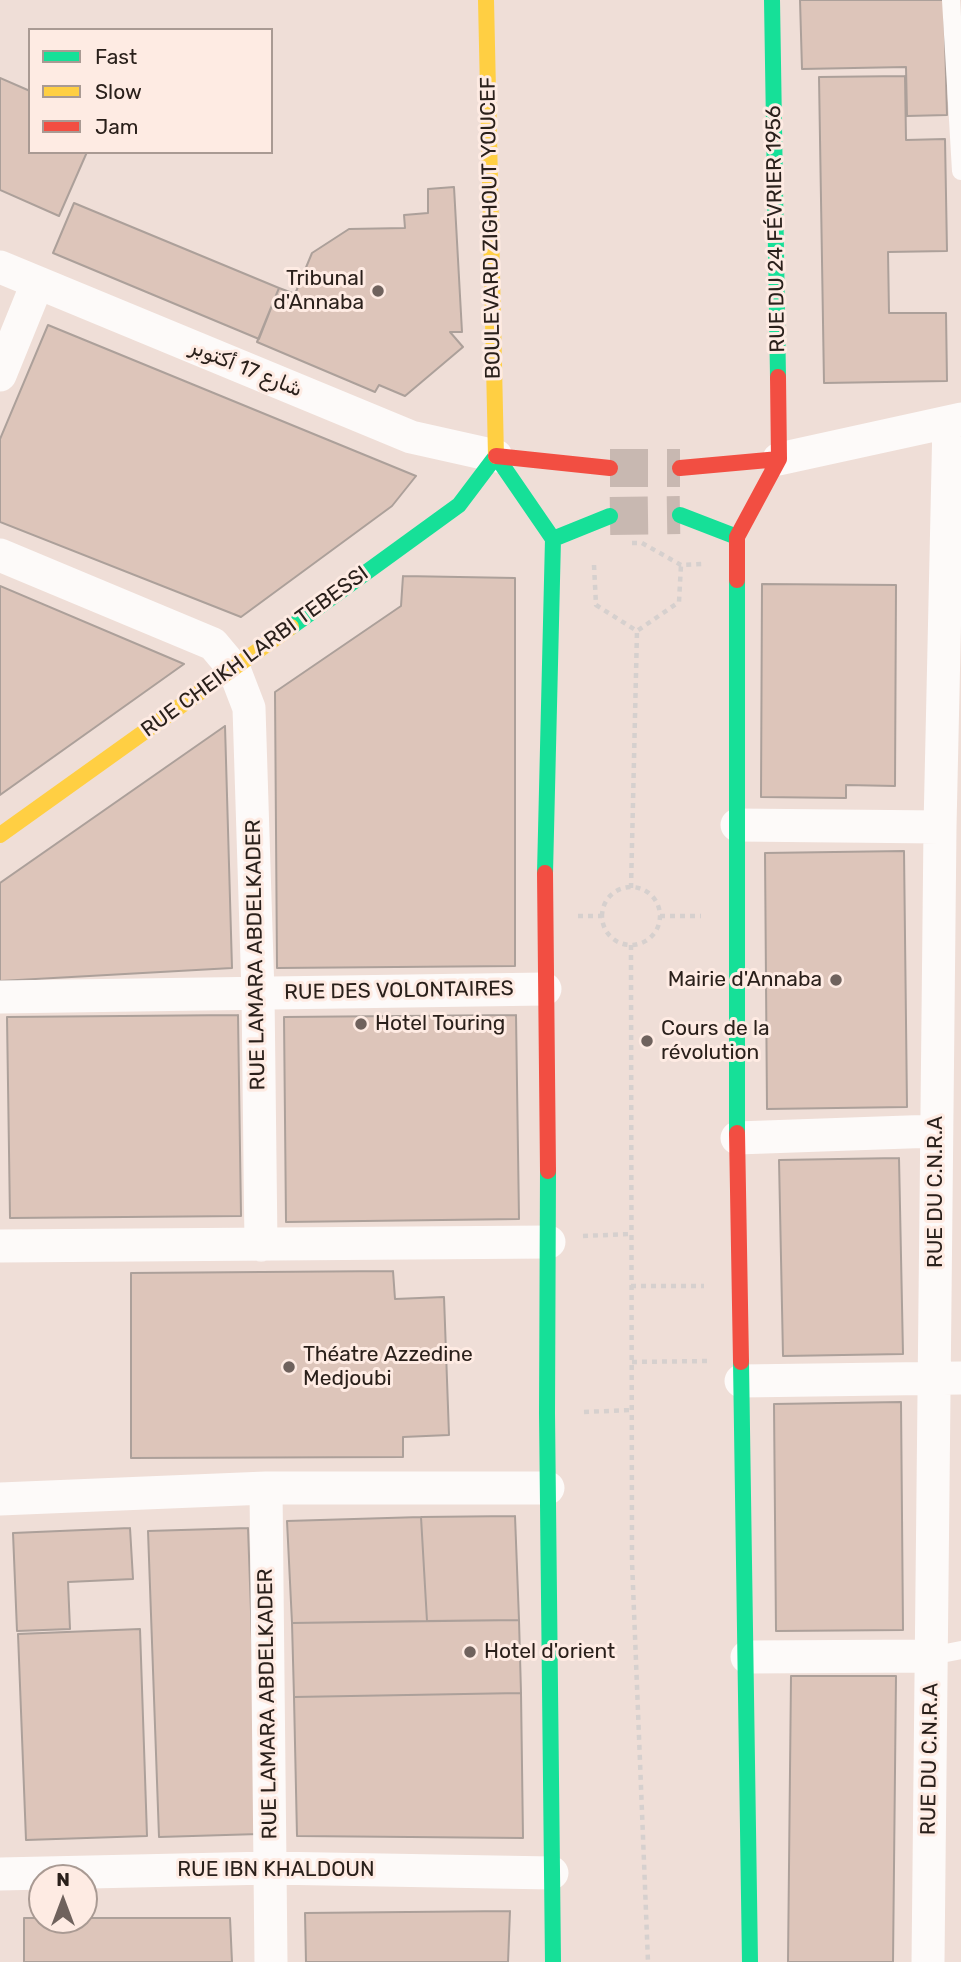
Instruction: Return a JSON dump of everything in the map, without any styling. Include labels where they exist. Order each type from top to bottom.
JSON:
[{"type":"main road","name":"RUE DU 24 FÉVRIER 1956","points":[[772,0],[779,459]]},
{"type":"main road","name":"BOULEVARD ZIGHOUT YOUCEF","points":[[480,3],[496,456]]},
{"type":"main road","points":[[496,456],[610,468]]},
{"type":"main road","points":[[496,456],[553,540],[544,915],[549,1242],[547,1413],[553,1962]]},
{"type":"main road","name":"RUE CHEIKH LARBI TEBESSI","points":[[0,835],[459,505],[496,456]]},
{"type":"main road","points":[[680,468],[779,459]]},
{"type":"main road","points":[[750,1962],[737,1138],[737,537],[779,459]]},
{"type":"main road","points":[[680,515],[737,537]]},
{"type":"main road","points":[[553,540],[610,516]]},
{"type":"street","name":"شارع 17 أكتوبر","points":[[0,267],[411,437],[496,456]]},
{"type":"street","points":[[0,375],[37,284]]},
{"type":"street","points":[[779,459],[955,421]]},
{"type":"street","name":"RUE DU C.N.R.A","points":[[928,1962],[946,1653],[948,1378],[936,1131],[952,716],[955,421]]},
{"type":"street","points":[[0,555],[213,644],[234,669]]},
{"type":"street","name":"RUE LAMARA ABDELKADER","points":[[234,669],[249,708],[258,993],[261,1245]]},
{"type":"street","points":[[737,825],[947,811]]},
{"type":"street","name":"RUE DES VOLONTAIRES","points":[[0,998],[545,989]]},
{"type":"street","points":[[737,1138],[936,1131]]},
{"type":"street","points":[[0,1246],[549,1242]]},
{"type":"street","points":[[741,1371],[948,1378]]},
{"type":"street","points":[[0,1499],[266,1488],[548,1488]]},
{"type":"street","name":"RUE LAMARA ABDELKADER","points":[[266,1488],[271,1962]]},
{"type":"street","points":[[747,1657],[946,1653]]},
{"type":"street","name":"RUE IBN KHALDOUN","points":[[0,1874],[270,1868],[552,1872]]},
{"type":"lane","points":[[951,0],[961,171]]},
{"type":"path","points":[[628,543],[642,543],[681,565],[737,562]]},
{"type":"path","points":[[554,570],[594,565],[605,558]]},
{"type":"path","points":[[594,565],[596,605],[637,631]]},
{"type":"path","points":[[637,631],[679,602],[681,565]]},
{"type":"path","points":[[631,888],[637,631]]},
{"type":"path","points":[[631,888],[642,889],[651,895],[658,905],[660,916],[658,927],[651,936],[631,945],[611,936],[604,927],[602,916],[610,895],[620,889],[631,888]]},
{"type":"path","points":[[631,945],[632,1561],[648,1962]]},
{"type":"path","points":[[631,1286],[739,1286]]},
{"type":"path","points":[[632,1362],[741,1371]]},
{"type":"path","points":[[547,1413],[632,1410]]},
{"type":"building","points":[[800,0],[944,0],[947,115],[907,116],[906,67],[802,69]]},
{"type":"building","points":[[905,76],[906,140],[945,139],[947,251],[888,252],[889,313],[946,313],[947,381],[824,383],[819,77]]},
{"type":"building","points":[[0,78],[28,90],[28,154],[86,154],[59,216],[0,190]]},
{"type":"building","name":"Tribunal d'Annaba","points":[[454,187],[462,332],[450,332],[463,347],[405,396],[379,385],[375,392],[257,342],[279,288],[295,294],[312,253],[349,229],[405,228],[404,215],[428,213],[428,189]]},
{"type":"building","points":[[74,203],[279,288],[259,339],[53,253]]},
{"type":"building","points":[[48,325],[416,476],[392,506],[241,617],[0,522],[0,439]]},
{"type":"building","points":[[403,576],[515,578],[515,966],[277,968],[275,692],[401,606]]},
{"type":"building","points":[[762,584],[896,585],[895,786],[846,785],[846,798],[761,797]]},
{"type":"building","points":[[0,586],[184,664],[0,795]]},
{"type":"building","points":[[225,726],[232,968],[0,981],[0,883]]},
{"type":"building","name":"Mairie d'Annaba","points":[[904,851],[907,1107],[767,1109],[765,853]]},
{"type":"building","points":[[238,1015],[241,1216],[10,1218],[7,1017]]},
{"type":"building","points":[[516,1015],[519,1219],[286,1222],[284,1017]]},
{"type":"building","points":[[899,1158],[903,1354],[783,1356],[779,1160]]},
{"type":"building","name":"Théatre Azzedine Medjoubi","points":[[393,1271],[395,1299],[444,1297],[449,1435],[403,1437],[403,1457],[131,1458],[131,1273]]},
{"type":"building","points":[[901,1402],[903,1630],[776,1631],[774,1404]]},
{"type":"building","points":[[515,1516],[519,1620],[427,1621],[421,1517]]},
{"type":"building","points":[[421,1517],[427,1621],[292,1623],[287,1521]]},
{"type":"building","points":[[130,1528],[133,1579],[68,1582],[70,1629],[17,1631],[13,1533]]},
{"type":"building","points":[[248,1528],[259,1834],[159,1837],[148,1531]]},
{"type":"building","points":[[519,1620],[521,1693],[294,1697],[292,1623]]},
{"type":"building","points":[[140,1629],[147,1836],[26,1840],[18,1634]]},
{"type":"building","points":[[791,1676],[896,1676],[893,1962],[788,1962]]},
{"type":"building","points":[[521,1693],[523,1838],[297,1836],[294,1697]]},
{"type":"building","points":[[510,1911],[508,1962],[306,1962],[305,1913]]},
{"type":"building","points":[[24,1918],[28,1918],[28,1934],[98,1934],[98,1918],[230,1918],[232,1962],[24,1962]]},
{"type":"tunnel","points":[[610,468],[680,468]]},
{"type":"tunnel","points":[[610,516],[680,515]]},
{"type":"traffic: fast","points":[[772,0],[778,377]]},
{"type":"traffic: fast","points":[[496,456],[553,539],[545,873]]},
{"type":"traffic: fast","points":[[291,627],[459,505],[496,456]]},
{"type":"traffic: fast","points":[[680,515],[737,537]]},
{"type":"traffic: fast","points":[[553,539],[610,516]]},
{"type":"traffic: fast","points":[[737,580],[737,1133]]},
{"type":"traffic: fast","points":[[548,1171],[547,1413],[553,1962]]},
{"type":"traffic: fast","points":[[741,1362],[750,1962]]},
{"type":"traffic: slow","points":[[486,0],[496,456]]},
{"type":"traffic: slow","points":[[0,835],[291,627]]},
{"type":"traffic: jam","points":[[737,580],[737,537],[779,459],[778,377]]},
{"type":"traffic: jam","points":[[496,456],[610,468]]},
{"type":"traffic: jam","points":[[680,468],[779,459]]},
{"type":"traffic: jam","points":[[545,873],[548,1171]]},
{"type":"traffic: jam","points":[[737,1133],[741,1362]]},
{"type":"place","name":"Tribunal d'Annaba","points":[[378,291]]},
{"type":"place","name":"Mairie d'Annaba","points":[[836,980]]},
{"type":"place","name":"Hotel Touring","points":[[361,1024]]},
{"type":"place","name":"Cours de la révolution","points":[[647,1041]]},
{"type":"place","name":"Théatre Azzedine Medjoubi","points":[[289,1367]]},
{"type":"place","name":"Hotel d'orient","points":[[470,1652]]}]
